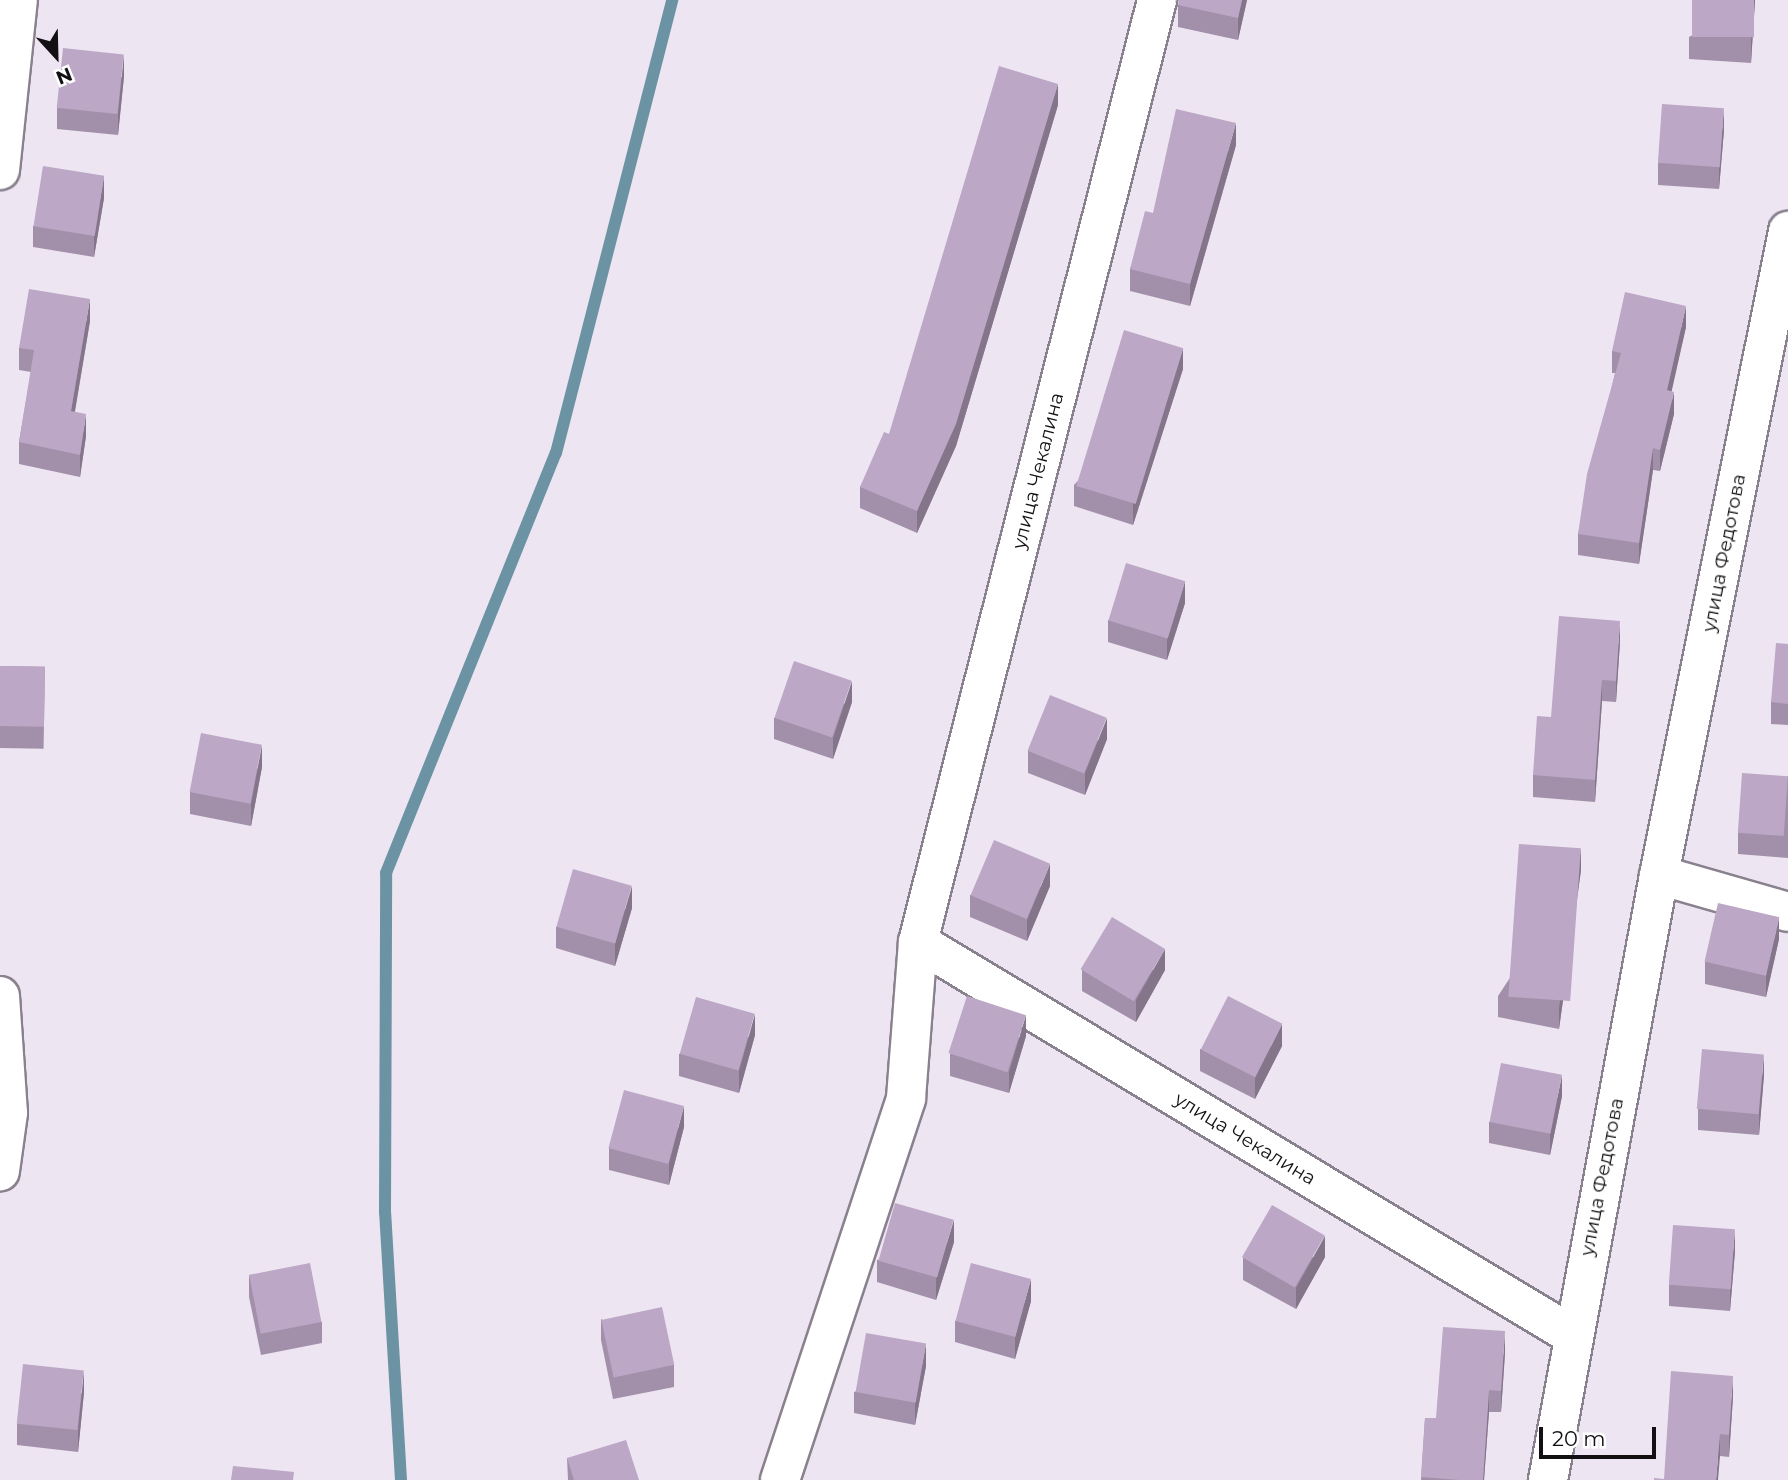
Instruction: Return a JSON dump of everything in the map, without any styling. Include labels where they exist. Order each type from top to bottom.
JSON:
[{"type":"street","points":[[0,170],[18,0]]},
{"type":"street","name":"улица Чекалина","points":[[780,1480],[906,1098],[918,942],[1157,0]]},
{"type":"street","name":"улица Федотова","points":[[1548,1480],[1572,1335],[1659,875],[1788,231]]},
{"type":"street","points":[[1659,875],[1788,912]]},
{"type":"street","name":"улица Чекалина","points":[[918,942],[1572,1335]]},
{"type":"street","points":[[0,996],[8,1113],[0,1171]]},
{"type":"building","points":[[1179,0],[1242,0],[1238,18],[1178,5]]},
{"type":"building","points":[[1692,0],[1754,0],[1754,37],[1692,37]]},
{"type":"building","points":[[63,48],[124,54],[117,114],[57,108]]},
{"type":"building","points":[[999,66],[1058,84],[956,424],[917,511],[860,487],[884,432],[889,434]]},
{"type":"building","points":[[1662,104],[1724,108],[1720,167],[1658,163]]},
{"type":"building","points":[[1176,109],[1236,123],[1190,284],[1130,269],[1145,211],[1153,213]]},
{"type":"building","points":[[43,166],[104,176],[95,236],[33,226]]},
{"type":"building","points":[[29,289],[90,299],[71,411],[86,414],[80,455],[19,442],[34,350],[19,348]]},
{"type":"building","points":[[1625,292],[1686,306],[1667,390],[1674,392],[1660,450],[1653,448],[1639,543],[1578,534],[1587,474],[1621,353],[1612,351]]},
{"type":"building","points":[[1124,330],[1183,348],[1136,504],[1076,486]]},
{"type":"building","points":[[1126,563],[1185,581],[1168,639],[1108,620]]},
{"type":"building","points":[[1559,616],[1620,621],[1616,681],[1602,680],[1595,780],[1533,775],[1537,716],[1551,717]]},
{"type":"building","points":[[1776,643],[1788,644],[1788,704],[1771,702]]},
{"type":"building","points":[[794,661],[852,681],[832,738],[774,718]]},
{"type":"building","points":[[0,666],[45,667],[44,727],[0,726]]},
{"type":"building","points":[[1050,695],[1107,718],[1084,773],[1028,751]]},
{"type":"building","points":[[201,733],[262,745],[250,804],[190,792]]},
{"type":"building","points":[[1742,773],[1788,776],[1784,836],[1738,833]]},
{"type":"building","points":[[994,840],[1050,864],[1027,919],[971,895]]},
{"type":"building","points":[[1519,844],[1581,848],[1570,1001],[1508,997]]},
{"type":"building","points":[[573,869],[632,886],[615,943],[556,927]]},
{"type":"building","points":[[1718,903],[1779,917],[1766,976],[1705,961]]},
{"type":"building","points":[[1112,917],[1165,949],[1134,1001],[1081,969]]},
{"type":"building","points":[[967,996],[1026,1015],[1007,1072],[948,1053]]},
{"type":"building","points":[[1228,996],[1282,1024],[1255,1077],[1201,1049]]},
{"type":"building","points":[[696,997],[755,1014],[738,1071],[680,1054]]},
{"type":"building","points":[[1702,1049],[1764,1054],[1759,1114],[1697,1109]]},
{"type":"building","points":[[1501,1063],[1562,1075],[1550,1134],[1490,1122]]},
{"type":"building","points":[[624,1090],[684,1106],[668,1164],[608,1148]]},
{"type":"building","points":[[895,1203],[954,1220],[937,1277],[878,1261]]},
{"type":"building","points":[[1272,1205],[1325,1236],[1295,1287],[1242,1257]]},
{"type":"building","points":[[1673,1225],[1735,1229],[1731,1289],[1669,1285]]},
{"type":"building","points":[[310,1263],[321,1322],[261,1334],[249,1275]]},
{"type":"building","points":[[971,1263],[1031,1279],[1015,1337],[955,1321]]},
{"type":"building","points":[[662,1307],[674,1365],[614,1378],[601,1320]]},
{"type":"building","points":[[1443,1327],[1505,1331],[1501,1391],[1489,1390],[1483,1480],[1421,1477],[1425,1418],[1436,1418]]},
{"type":"building","points":[[866,1333],[926,1344],[916,1403],[856,1392]]},
{"type":"building","points":[[23,1364],[84,1370],[77,1430],[17,1424]]},
{"type":"building","points":[[1671,1371],[1733,1376],[1729,1435],[1720,1434],[1716,1480],[1654,1480],[1664,1479]]},
{"type":"building","points":[[626,1440],[639,1480],[574,1480],[567,1458]]},
{"type":"building","points":[[233,1466],[294,1472],[293,1480],[231,1480]]},
{"type":"waterway","points":[[401,1480],[385,1212],[386,873],[556,453],[672,0]]}]
